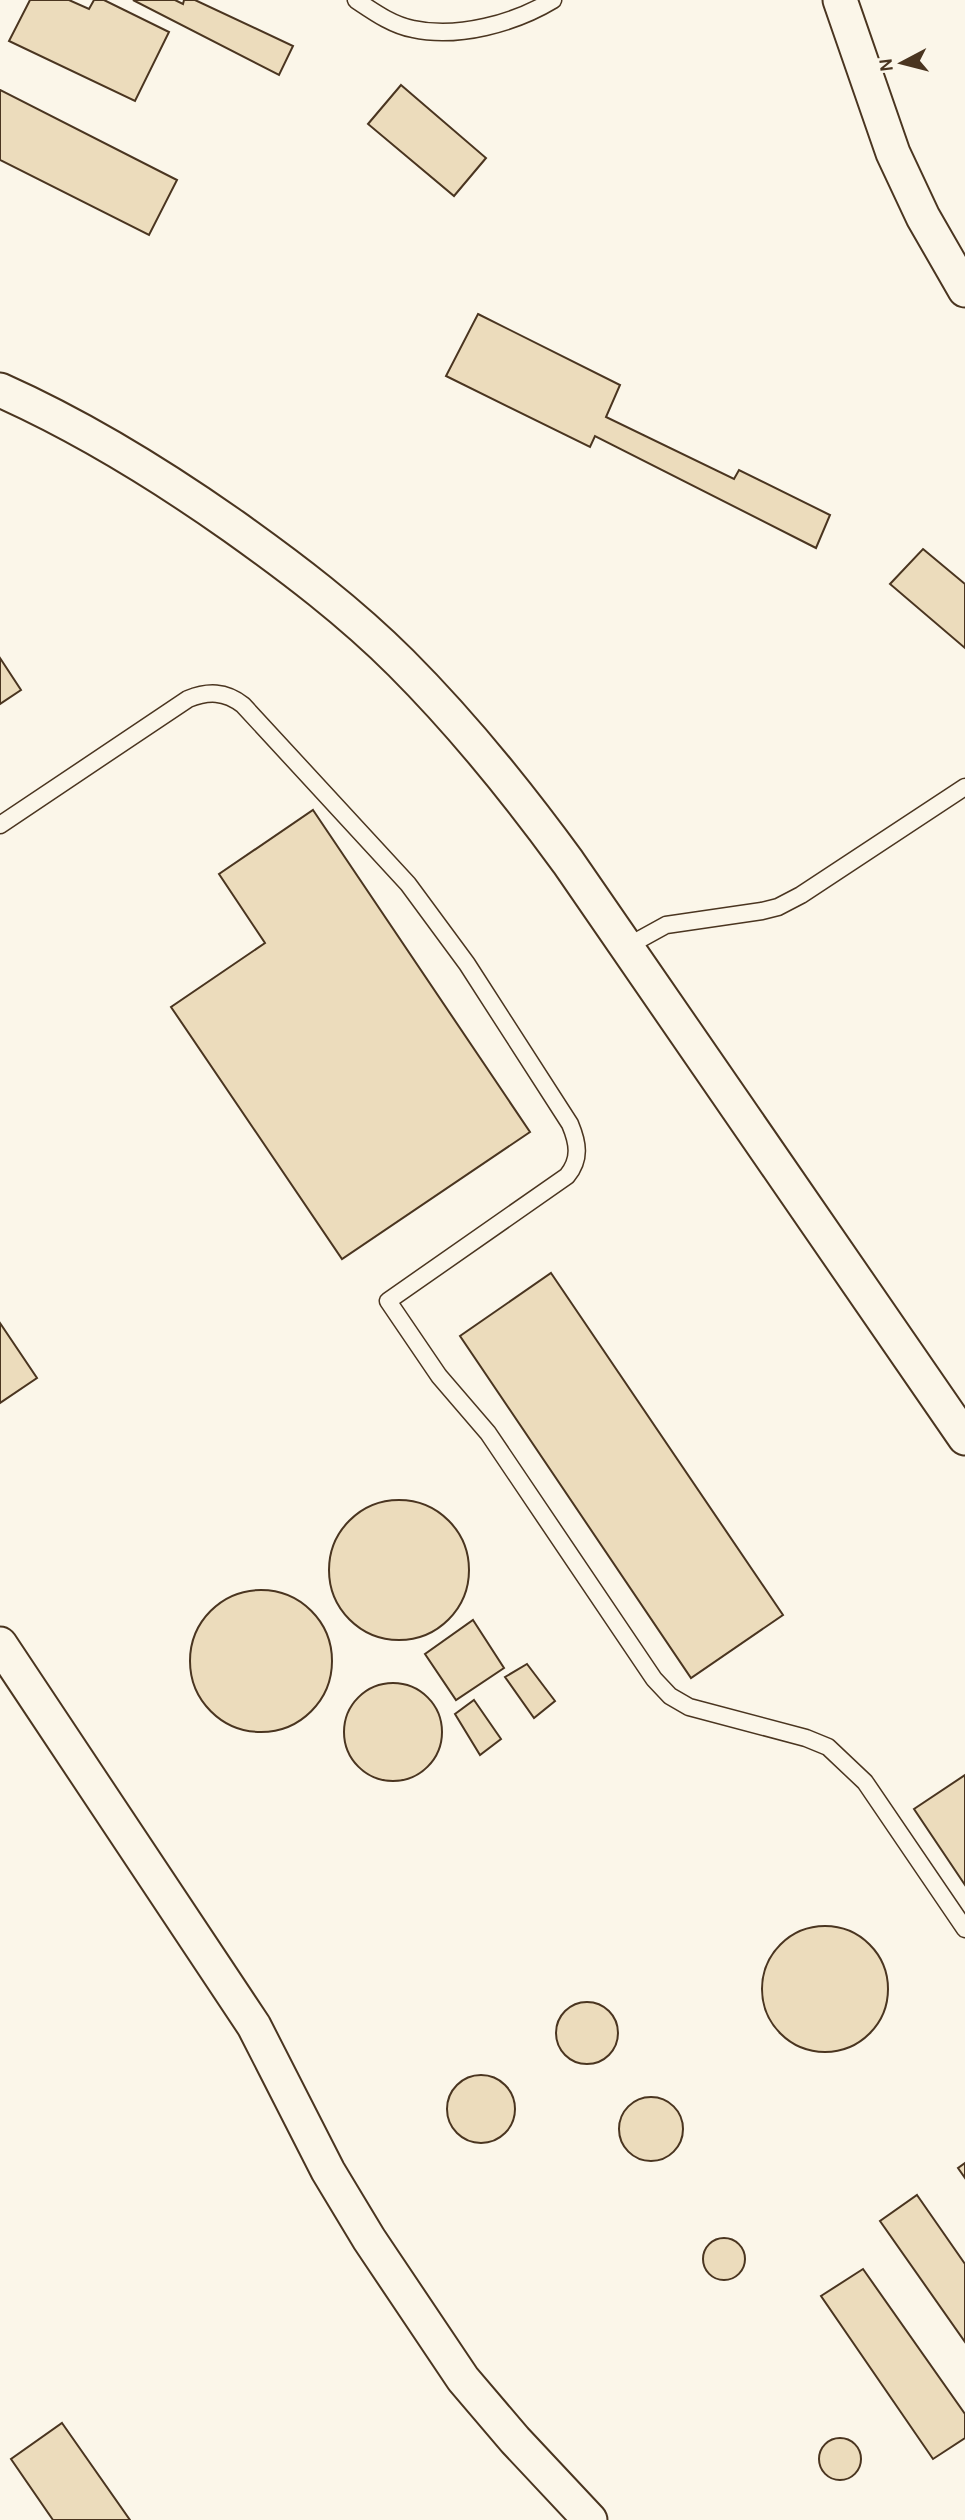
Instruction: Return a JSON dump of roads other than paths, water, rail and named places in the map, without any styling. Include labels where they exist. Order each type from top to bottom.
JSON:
[{"type":"street","points":[[840,0],[893,153],[923,217],[965,290]]},
{"type":"street","points":[[0,390],[69,423],[163,478],[310,582],[355,620],[442,706],[506,780],[552,840],[965,1438]]},
{"type":"street","points":[[0,1644],[254,2026],[328,2171],[369,2239],[463,2379],[507,2431],[590,2520]]},
{"type":"lane","points":[[356,0],[379,16],[403,26],[445,32],[508,20],[553,0]]},
{"type":"lane","points":[[0,825],[188,699],[213,692],[225,694],[243,705],[408,884],[467,964],[570,1124],[577,1142],[577,1156],[574,1168],[567,1176],[388,1301],[439,1376],[488,1433],[654,1679],[670,1696],[689,1707],[806,1738],[828,1747],[865,1782],[965,1929]]},
{"type":"lane","points":[[626,947],[666,925],[762,911],[789,902],[965,787]]}]
